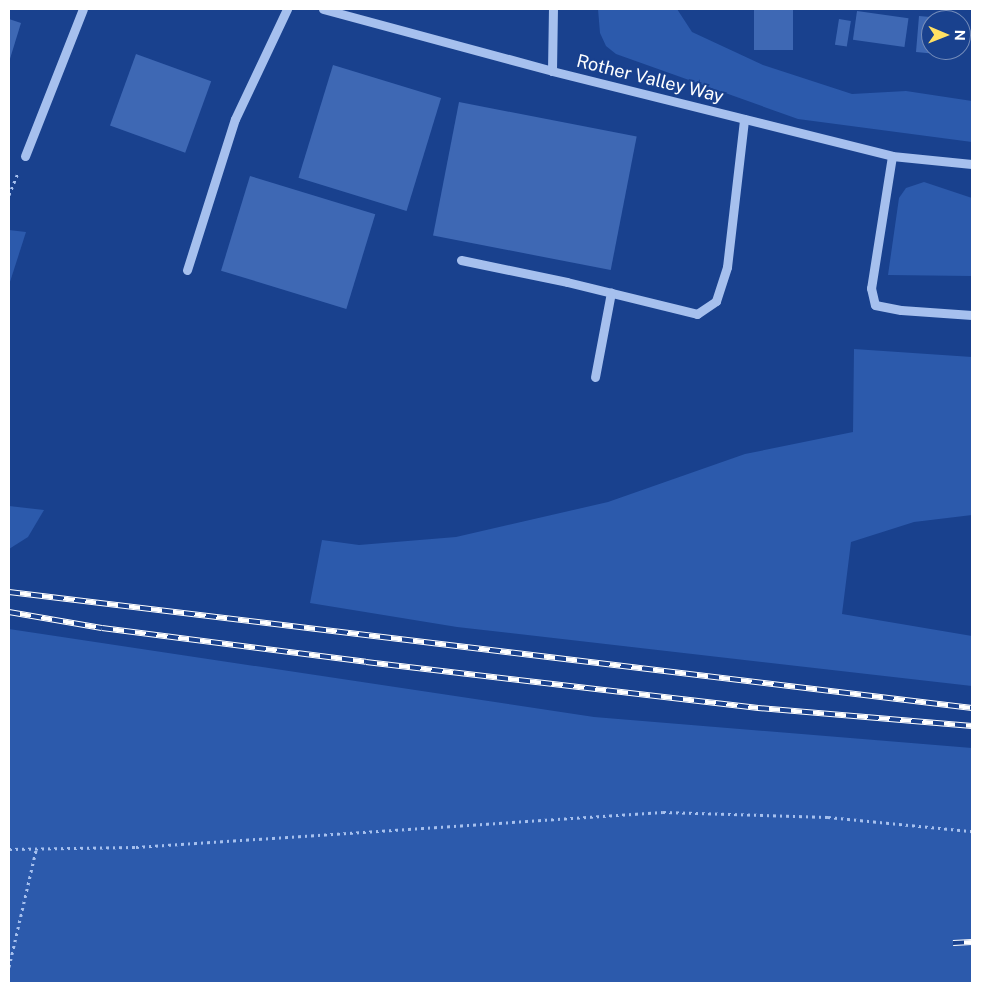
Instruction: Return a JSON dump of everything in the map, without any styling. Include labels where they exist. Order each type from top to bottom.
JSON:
[{"type":"street","points":[[25,156],[84,9]]},
{"type":"street","points":[[187,270],[235,119],[286,9]]},
{"type":"street","name":"Rother Valley Way","points":[[323,9],[552,71],[892,156],[972,164]]},
{"type":"street","points":[[552,71],[553,9]]},
{"type":"street","points":[[461,260],[611,292],[697,314],[716,301],[727,266],[744,119]]},
{"type":"street","points":[[892,156],[871,288],[875,305],[901,310],[972,315]]},
{"type":"street","points":[[595,377],[611,292]]},
{"type":"path","points":[[9,195],[25,156]]},
{"type":"path","points":[[9,850],[212,842],[662,812],[828,817],[972,831]]},
{"type":"path","points":[[9,967],[36,850]]},
{"type":"shaded area","points":[[598,9],[677,9],[692,32],[763,65],[852,94],[906,91],[972,101],[972,142],[798,119],[616,54],[606,46],[600,33]]},
{"type":"shaded area","points":[[924,182],[972,198],[972,276],[888,275],[899,198],[906,188]]},
{"type":"shaded area","points":[[9,230],[26,232],[9,285]]},
{"type":"shaded area","points":[[854,349],[972,357],[972,515],[914,522],[851,542],[842,614],[972,636],[972,686],[457,627],[310,603],[322,540],[359,545],[456,537],[608,502],[745,454],[853,432]]},
{"type":"shaded area","points":[[9,506],[44,510],[28,537],[9,549]]},
{"type":"shaded area","points":[[9,629],[594,717],[972,748],[972,983],[9,983]]},
{"type":"building","points":[[754,9],[793,9],[793,50],[754,50]]},
{"type":"building","points":[[857,11],[908,18],[904,47],[853,40]]},
{"type":"building","points":[[919,16],[921,16],[921,52],[916,52]]},
{"type":"building","points":[[9,19],[21,23],[9,62]]},
{"type":"building","points":[[839,19],[851,21],[847,47],[835,45]]},
{"type":"building","points":[[136,54],[211,81],[185,153],[110,125]]},
{"type":"building","points":[[333,65],[441,98],[407,211],[299,178]]},
{"type":"building","points":[[459,102],[637,137],[611,270],[433,236]]},
{"type":"building","points":[[250,176],[375,214],[346,309],[221,271]]},
{"type":"railway","points":[[9,592],[972,708]]},
{"type":"railway","points":[[9,612],[102,628],[366,662],[758,708],[972,726]]},
{"type":"railway","points":[[953,943],[972,942]]}]
